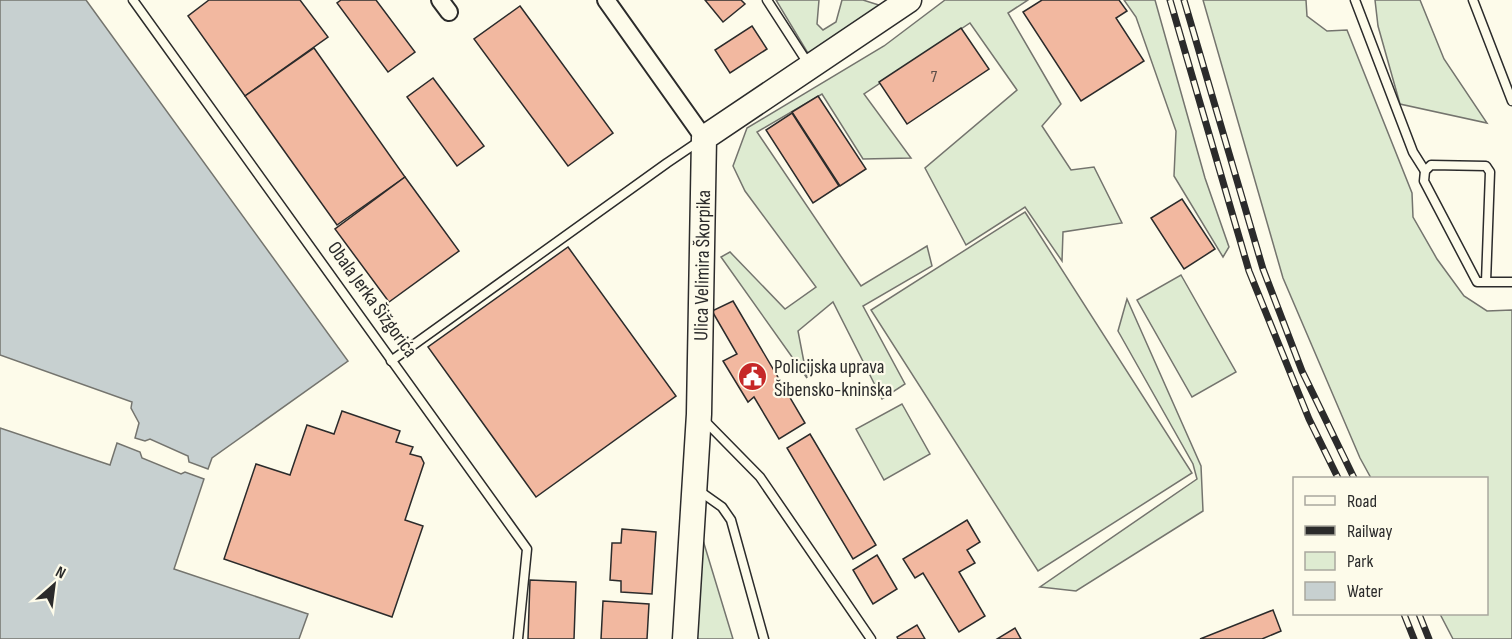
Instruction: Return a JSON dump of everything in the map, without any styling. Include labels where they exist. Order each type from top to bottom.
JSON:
[{"type":"street","points":[[606,0],[704,138],[909,0]]},
{"type":"street","name":"Ulica Velimira Škorpika","points":[[686,639],[699,414],[704,138]]},
{"type":"lane","name":"Obala Jerka Šižgorića","points":[[133,0],[526,549],[518,639]]},
{"type":"lane","points":[[767,0],[810,67]]},
{"type":"lane","points":[[1355,0],[1413,152],[1425,171],[1424,181],[1477,282],[1512,282]]},
{"type":"lane","points":[[1473,0],[1512,101]]},
{"type":"lane","points":[[391,361],[704,138]]},
{"type":"lane","points":[[1425,171],[1431,165],[1486,166],[1490,172],[1486,282]]},
{"type":"lane","points":[[699,414],[760,477],[872,639]]},
{"type":"lane","points":[[695,488],[722,507],[731,520],[764,639]]},
{"type":"green space","points":[[776,0],[819,0],[817,24],[823,30],[836,22],[842,0],[863,0],[885,7],[809,55]]},
{"type":"green space","points":[[945,0],[1028,0],[1008,13],[1061,104],[1042,126],[1071,170],[1094,167],[1122,223],[1063,232],[1062,261],[1025,207],[966,245],[925,168],[1017,90],[970,23],[864,94],[911,158],[863,159],[822,94],[757,132],[861,286],[927,246],[932,266],[863,306],[905,384],[882,399],[833,302],[798,331],[807,378],[721,257],[730,252],[785,309],[816,287],[745,191],[733,166],[747,128],[884,46]]},
{"type":"green space","points":[[1124,0],[1155,0],[1205,178],[1229,247],[1223,257],[1174,176],[1176,131],[1136,17]]},
{"type":"green space","points":[[1203,0],[1306,0],[1307,16],[1327,31],[1347,30],[1412,193],[1413,217],[1437,259],[1464,296],[1487,311],[1512,310],[1512,639],[1453,639],[1441,615],[1488,615],[1488,477],[1370,477],[1360,458],[1283,278]]},
{"type":"green space","points":[[1375,0],[1420,0],[1444,59],[1487,123],[1400,104],[1378,26]]},
{"type":"green space","points":[[1025,212],[1192,473],[1038,571],[871,310]]},
{"type":"green space","points":[[1181,275],[1236,372],[1192,397],[1137,300]]},
{"type":"green space","points":[[1127,299],[1201,466],[1203,511],[1076,591],[1040,587],[1197,479],[1193,464],[1118,331]]},
{"type":"green space","points":[[902,404],[930,454],[884,480],[856,429]]},
{"type":"green space","points":[[702,537],[733,639],[693,639]]},
{"type":"water","points":[[0,0],[86,0],[348,361],[212,458],[208,469],[189,462],[188,456],[150,439],[145,441],[135,438],[139,423],[131,408],[132,402],[0,355]]},
{"type":"water","points":[[0,428],[110,465],[117,443],[140,452],[142,458],[181,474],[185,472],[204,479],[174,569],[308,614],[299,639],[0,639]]},
{"type":"building","points":[[209,0],[300,0],[328,37],[245,96],[188,16]]},
{"type":"building","points":[[341,0],[376,0],[415,52],[388,72],[337,3]]},
{"type":"building","points":[[705,0],[741,0],[745,4],[723,22]]},
{"type":"building","points":[[1042,0],[1119,0],[1127,11],[1116,18],[1144,61],[1081,101],[1023,12]]},
{"type":"building","points":[[520,6],[613,133],[568,166],[474,39]]},
{"type":"building","points":[[752,26],[767,49],[730,73],[715,50]]},
{"type":"building","points":[[961,28],[989,69],[907,124],[879,82]]},
{"type":"building","points":[[314,48],[405,177],[337,225],[245,96]]},
{"type":"building","points":[[433,78],[484,146],[457,166],[407,97]]},
{"type":"building","points":[[818,96],[866,169],[840,186],[792,112]]},
{"type":"building","points":[[792,113],[839,186],[813,203],[766,130]]},
{"type":"building","points":[[405,177],[459,251],[389,302],[335,229]]},
{"type":"building","points":[[1182,199],[1215,249],[1184,269],[1151,218]]},
{"type":"building","points":[[568,247],[676,396],[536,497],[428,347]]},
{"type":"building","points":[[733,301],[805,423],[779,439],[754,397],[748,402],[723,361],[737,354],[712,311]]},
{"type":"building","points":[[342,411],[400,431],[396,442],[413,447],[410,454],[421,457],[424,463],[405,520],[423,526],[392,617],[224,559],[256,464],[290,475],[307,425],[334,434]]},
{"type":"building","points":[[810,434],[876,545],[853,559],[787,448]]},
{"type":"building","points":[[967,520],[980,542],[967,550],[975,563],[959,572],[985,616],[959,632],[923,573],[915,578],[903,559]]},
{"type":"building","points":[[622,529],[656,532],[652,594],[621,592],[621,581],[610,580],[612,543],[621,543]]},
{"type":"building","points":[[877,555],[897,589],[873,604],[853,570]]},
{"type":"building","points":[[530,580],[576,582],[574,639],[528,639]]},
{"type":"building","points":[[603,601],[649,604],[647,639],[601,639]]},
{"type":"building","points":[[1273,610],[1281,631],[1262,639],[1200,639]]},
{"type":"building","points":[[917,625],[925,639],[898,639],[897,637]]},
{"type":"building","points":[[1015,628],[1021,639],[997,639]]},
{"type":"railway","points":[[1170,0],[1249,271],[1309,419],[1338,477]]},
{"type":"railway","points":[[1184,0],[1263,269],[1302,371],[1354,477]]},
{"type":"railway","points":[[1404,615],[1414,639]]},
{"type":"railway","points":[[1419,615],[1429,639]]},
{"type":"place","name":"Policijska uprava Šibensko-kninska","points":[[753,377]]}]
